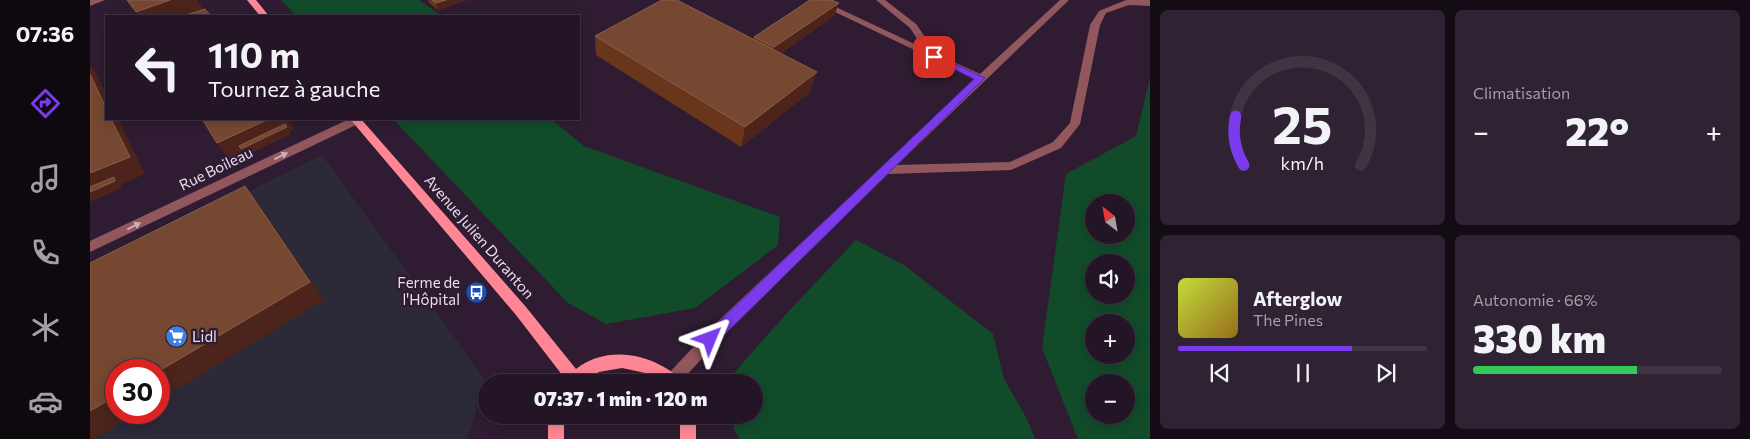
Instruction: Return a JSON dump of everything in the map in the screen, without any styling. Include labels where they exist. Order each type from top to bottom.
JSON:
[{"type":"main road","points":[[251,0],[264,15]]},
{"type":"main road","name":"Avenue Julien Duranton","points":[[356,120],[514,303],[569,374]]},
{"type":"main road","points":[[583,374],[592,367],[612,361],[634,361],[654,369],[661,374]]},
{"type":"main road","points":[[556,424],[556,439]]},
{"type":"main road","points":[[688,424],[688,439]]},
{"type":"street","points":[[90,3],[101,0]]},
{"type":"street","points":[[814,0],[980,78]]},
{"type":"street","points":[[880,0],[913,26],[934,57]]},
{"type":"street","points":[[678,374],[721,328],[980,78],[1065,0]]},
{"type":"street","points":[[885,170],[1011,166],[1056,145],[1075,124],[1095,25],[1104,11],[1128,2],[1150,3]]},
{"type":"street","name":"Rue Boileau","points":[[90,247],[353,120]]},
{"type":"shaded area","points":[[322,155],[481,374],[478,374],[478,405],[467,439],[90,439],[90,270]]},
{"type":"green space","points":[[281,0],[419,0],[441,15],[295,15]]},
{"type":"green space","points":[[1150,78],[1150,439],[1078,439],[1042,348],[1066,174],[1136,136]]},
{"type":"green space","points":[[394,120],[552,120],[584,146],[780,217],[778,245],[695,308],[606,324],[568,303]]},
{"type":"green space","points":[[856,240],[904,265],[993,334],[1004,379],[1027,419],[1035,439],[740,439],[734,429],[734,424],[763,424],[763,374],[734,373],[786,314]]},
{"type":"building","points":[[127,0],[170,0],[136,12]]},
{"type":"building","points":[[432,0],[446,0],[436,3]]},
{"type":"building","points":[[662,0],[677,0],[817,72],[745,127],[595,36]]},
{"type":"building","points":[[810,0],[831,0],[839,3],[774,47],[754,37]]},
{"type":"building","points":[[205,9],[210,15],[186,15]]},
{"type":"building","points":[[90,74],[105,106],[105,120],[112,120],[130,157],[90,173]]},
{"type":"building","points":[[203,120],[267,120],[217,143]]},
{"type":"building","points":[[285,124],[287,127],[241,149],[239,146]]},
{"type":"building","points":[[114,177],[115,181],[90,192],[90,187]]},
{"type":"building","name":"Lidl","points":[[245,186],[310,282],[170,365],[170,359],[105,359],[105,402],[90,411],[90,263]]},
{"type":"place","name":"Ferme de l'Hôpital","points":[[476,292]]},
{"type":"place","name":"Lidl","points":[[176,337]]},
{"type":"route","points":[[710,339],[980,78],[934,57]]}]
